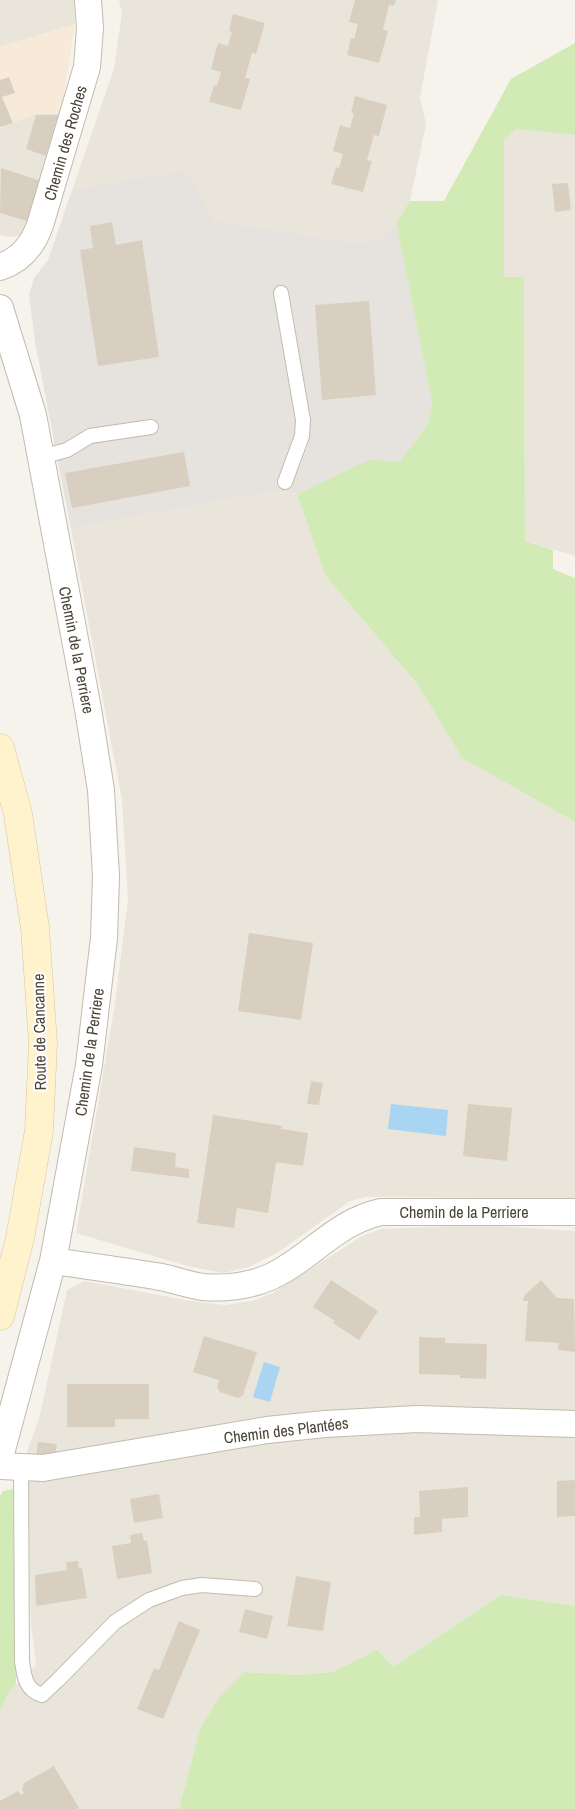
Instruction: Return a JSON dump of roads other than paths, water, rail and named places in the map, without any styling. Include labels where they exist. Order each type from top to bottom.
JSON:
[{"type":"main road","name":"Route de Cancanne","points":[[0,748],[18,814],[35,928],[43,1043],[39,1130],[20,1238],[0,1316]]},
{"type":"street","name":"Chemin des Roches","points":[[0,267],[10,264],[25,252],[36,236],[40,225],[87,67],[90,28],[88,0]]},
{"type":"street","name":"Chemin de la Perriere","points":[[0,308],[33,414],[88,709],[100,790],[106,876],[104,938],[89,1065],[53,1261],[156,1276],[202,1287],[227,1287],[249,1284],[271,1276],[340,1228],[368,1214],[381,1212],[575,1212]]},
{"type":"street","points":[[7,1463],[53,1261]]},
{"type":"street","name":"Chemin des Plantées","points":[[7,1463],[43,1468],[267,1430],[325,1424],[417,1419],[575,1424]]},
{"type":"lane","points":[[281,293],[303,420],[302,436],[285,482]]},
{"type":"lane","points":[[41,457],[67,450],[90,436],[151,427]]},
{"type":"lane","points":[[7,1463],[22,1661],[26,1684],[35,1693],[42,1695],[115,1622],[149,1600],[182,1588],[202,1584],[255,1590]]},
{"type":"water","points":[[391,1104],[448,1110],[446,1136],[388,1129]]},
{"type":"water","points":[[264,1362],[280,1367],[270,1402],[253,1397]]}]
